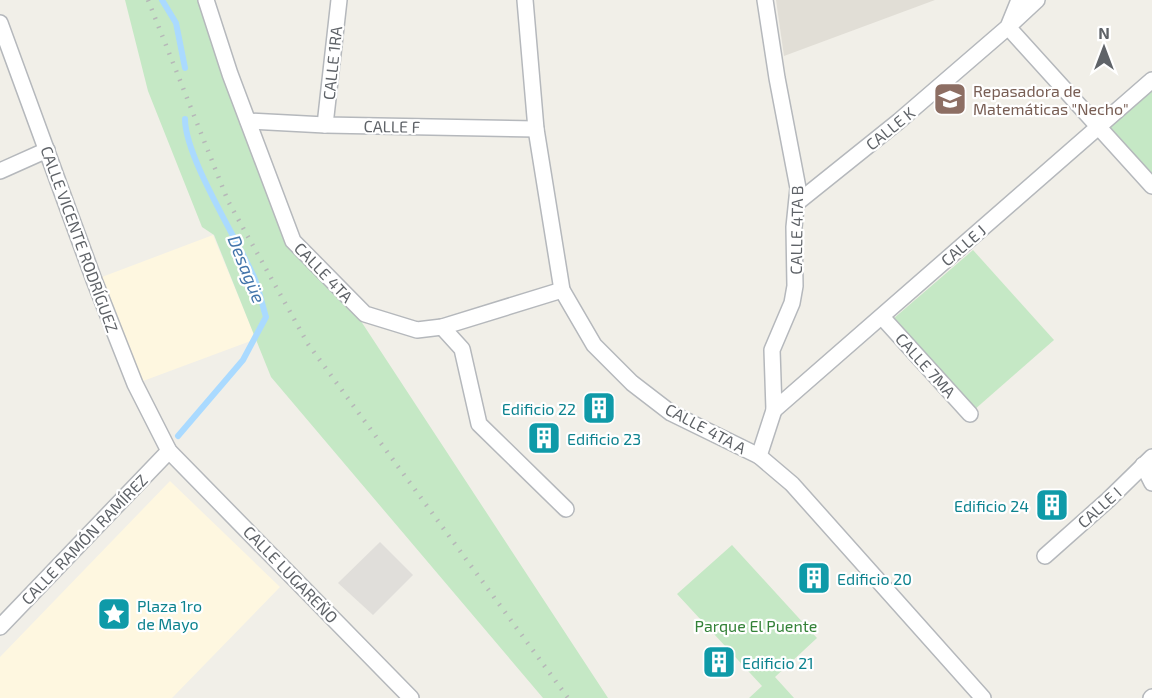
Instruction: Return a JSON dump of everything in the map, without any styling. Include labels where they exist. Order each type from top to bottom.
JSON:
[{"type":"street","name":"CALLE 4TA","points":[[206,0],[293,241],[365,314],[417,330],[442,327],[562,290]]},
{"type":"street","name":"CALLE 1RA","points":[[325,125],[339,0]]},
{"type":"street","name":"CALLE 4TA A","points":[[525,0],[536,129],[562,290],[594,345],[632,383],[671,413],[759,456],[792,484],[983,698]]},
{"type":"street","name":"CALLE 4TA B","points":[[759,456],[774,410],[772,350],[792,303],[795,286],[794,227],[798,202],[797,174],[777,78],[765,0]]},
{"type":"street","name":"CALLE K","points":[[1008,27],[1019,0]]},
{"type":"street","name":"CALLE K","points":[[798,202],[899,121],[1037,0]]},
{"type":"street","name":"CALLE VICENTE RODRÍGUEZ","points":[[0,23],[135,384],[168,451]]},
{"type":"street","points":[[1008,27],[1152,186]]},
{"type":"street","name":"CALLE J","points":[[774,410],[1152,80]]},
{"type":"street","name":"CALLE F","points":[[248,121],[325,125],[536,129]]},
{"type":"street","points":[[0,171],[47,150]]},
{"type":"street","name":"CALLE 7MA","points":[[882,317],[970,414]]},
{"type":"street","points":[[442,327],[462,349],[479,424],[566,509]]},
{"type":"street","name":"CALLE RAMÓN RAMÍREZ","points":[[0,627],[168,451]]},
{"type":"street","name":"CALLE LUGAREÑO","points":[[168,451],[411,698]]},
{"type":"street","points":[[1148,461],[1152,483]]},
{"type":"street","name":"CALLE I","points":[[1045,556],[1148,461]]},
{"type":"shaded area","points":[[776,0],[935,0],[784,56]]},
{"type":"shaded area","points":[[213,235],[256,339],[135,384],[94,280]]},
{"type":"shaded area","points":[[170,481],[280,587],[172,698],[0,698],[0,657]]},
{"type":"shaded area","points":[[380,542],[413,575],[373,615],[338,583]]},
{"type":"green space","points":[[125,0],[200,0],[291,245],[355,312],[608,698],[543,698],[271,377],[214,235],[202,227],[148,91]]},
{"type":"green space","points":[[1152,91],[1152,174],[1110,127]]},
{"type":"green space","points":[[973,250],[1054,340],[974,410],[893,319]]},
{"type":"green space","name":"Parque El Puente","points":[[732,545],[817,638],[775,677],[794,698],[749,698],[762,686],[677,594]]},
{"type":"waterway","name":"Desagüe","points":[[162,0],[176,23],[185,68]]},
{"type":"waterway","name":"Desagüe","points":[[178,436],[243,360],[266,317],[254,277],[202,176],[187,135],[185,119]]},
{"type":"railway","points":[[148,0],[228,201],[308,344],[568,698]]},
{"type":"place","name":"Repasadora de Matemáticas \"Necho\"","points":[[950,99]]},
{"type":"place","name":"Edificio 22","points":[[599,408]]},
{"type":"place","name":"Edificio 23","points":[[544,438]]},
{"type":"place","name":"Edificio 24","points":[[1052,505]]},
{"type":"place","name":"Edificio 20","points":[[814,578]]},
{"type":"place","name":"Plaza 1ro de Mayo","points":[[114,614]]},
{"type":"place","name":"Edificio 21","points":[[719,662]]}]
